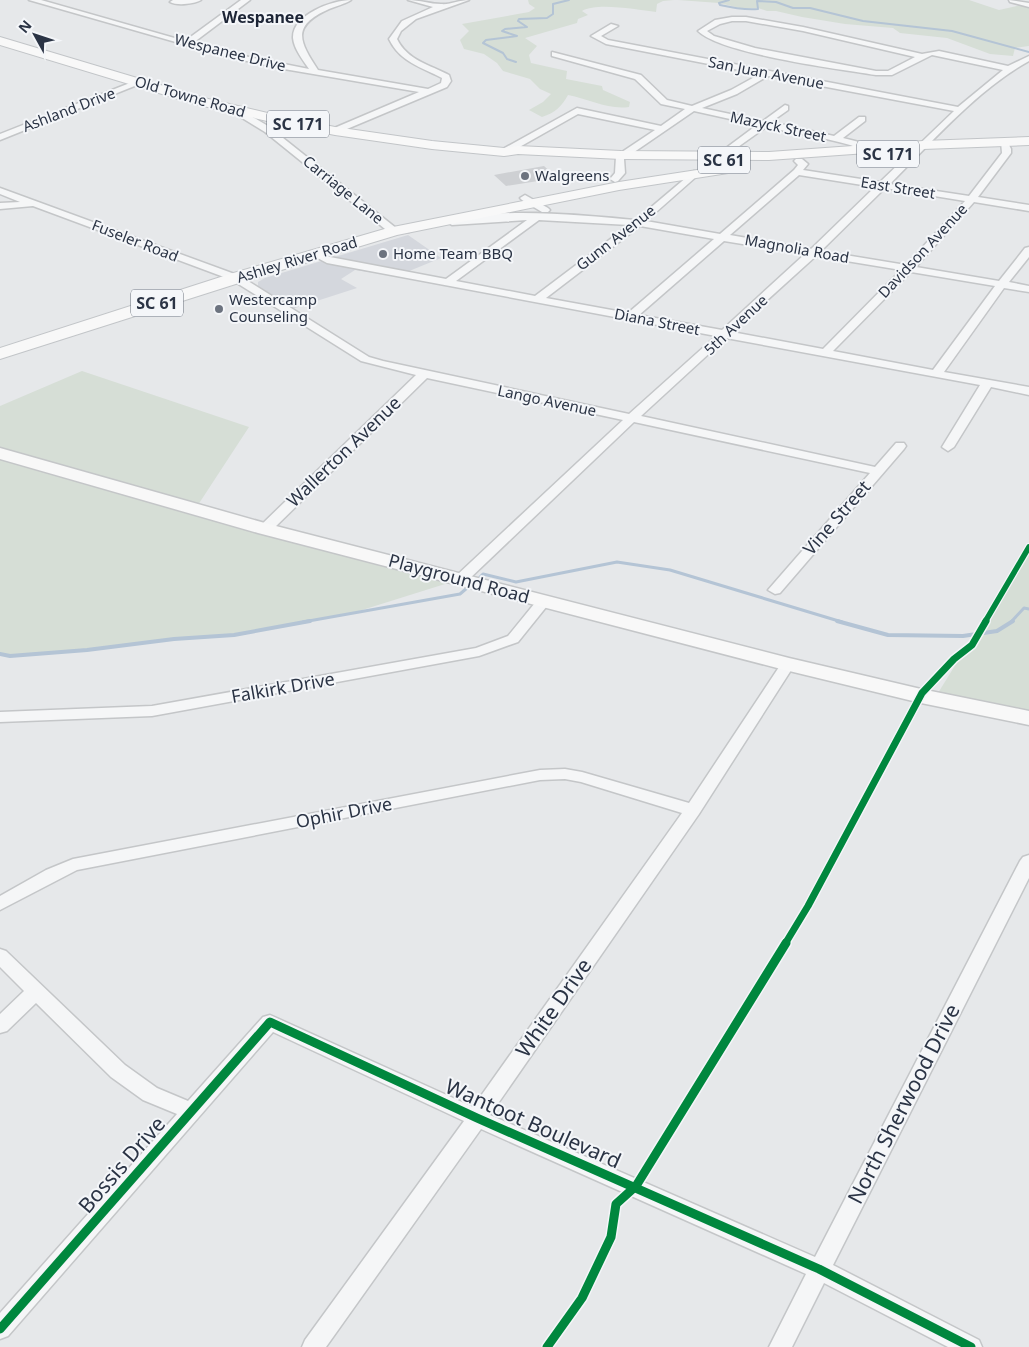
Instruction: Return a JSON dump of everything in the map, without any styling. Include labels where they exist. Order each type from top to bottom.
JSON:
[{"type":"main road","name":"Old Towne Road","points":[[0,41],[236,111],[335,131],[432,145],[504,152]]},
{"type":"main road","points":[[271,132],[310,126]]},
{"type":"main road","points":[[1004,143],[1029,141]]},
{"type":"main road","name":"SC 171","points":[[620,159],[680,166],[770,160],[864,150],[981,148],[1004,143]]},
{"type":"main road","name":"SC 171","points":[[504,152],[516,157],[620,159],[721,156],[770,160],[798,166],[920,149]]},
{"type":"main road","name":"Ashley River Road","points":[[0,354],[236,278],[394,232],[408,225],[770,160]]},
{"type":"main road","name":"Ashley River Road","points":[[525,205],[615,179],[680,166]]},
{"type":"main road","name":"Playground Road","points":[[0,453],[265,529],[788,664],[921,696],[1029,718]]},
{"type":"street","name":"Wespanee Drive","points":[[33,0],[228,55],[431,92]]},
{"type":"street","points":[[174,2],[197,0]]},
{"type":"street","points":[[233,0],[245,1]]},
{"type":"street","points":[[315,72],[299,43],[297,37],[298,29],[311,16],[323,9],[347,0]]},
{"type":"street","points":[[412,0],[444,7]]},
{"type":"street","points":[[335,131],[444,85],[447,81],[446,77],[403,54],[396,47],[393,39],[396,32],[408,20],[464,0]]},
{"type":"street","points":[[1013,0],[1029,5]]},
{"type":"street","points":[[187,43],[245,1]]},
{"type":"street","points":[[922,56],[746,18],[718,22],[703,29],[702,33],[708,37],[742,48],[876,73],[889,73],[922,56],[936,53],[1009,69]]},
{"type":"street","name":"San Juan Avenue","points":[[614,26],[595,36],[596,39],[960,110]]},
{"type":"street","name":"Mazyck Street","points":[[555,54],[638,77],[647,83],[654,97],[691,109],[856,144],[864,150]]},
{"type":"street","name":"5th Avenue","points":[[461,579],[631,419],[726,335],[960,110],[1009,69],[1029,58]]},
{"type":"street","points":[[829,71],[837,66]]},
{"type":"street","points":[[615,179],[620,173],[620,159],[660,128],[691,109],[734,92],[767,73]]},
{"type":"street","points":[[814,82],[821,76]]},
{"type":"street","name":"Ashland Drive","points":[[0,137],[138,83]]},
{"type":"street","points":[[721,156],[786,108]]},
{"type":"street","name":"Carriage Lane","points":[[236,111],[271,132],[394,232]]},
{"type":"street","points":[[504,152],[577,111],[660,128]]},
{"type":"street","points":[[836,140],[862,119]]},
{"type":"street","points":[[271,132],[280,120]]},
{"type":"street","name":"Davidson Avenue","points":[[826,352],[909,268],[972,199],[1006,153],[1007,149],[1004,143]]},
{"type":"street","points":[[630,317],[724,236],[798,166]]},
{"type":"street","name":"East Street","points":[[798,166],[883,186],[1029,208]]},
{"type":"street","name":"Gunn Avenue","points":[[537,299],[638,223],[694,174]]},
{"type":"street","name":"Fuseler Road","points":[[0,190],[236,278]]},
{"type":"street","name":"Fuseler Road","points":[[0,206],[34,203]]},
{"type":"street","points":[[447,283],[525,205]]},
{"type":"street","name":"Magnolia Road","points":[[394,232],[467,220],[525,205],[563,216],[638,223],[724,236],[1029,288]]},
{"type":"street","points":[[936,374],[1029,250]]},
{"type":"street","name":"Diana Street","points":[[315,254],[327,260],[1029,391]]},
{"type":"street","name":"Lango Avenue","points":[[236,278],[366,359],[423,375],[878,471]]},
{"type":"street","name":"Wallerton Avenue","points":[[265,529],[423,375]]},
{"type":"street","points":[[948,447],[987,384]]},
{"type":"street","name":"Vine Street","points":[[775,590],[900,446]]},
{"type":"street","name":"Falkirk Drive","points":[[1,718],[152,711],[479,652],[513,639],[544,601]]},
{"type":"street","name":"White Drive","points":[[313,1347],[477,1118],[693,810],[788,664]]},
{"type":"street","name":"Ophir Drive","points":[[0,904],[73,865],[540,775],[564,774],[582,777],[693,810]]},
{"type":"street","name":"North Sherwood Drive","points":[[780,1347],[1028,867]]},
{"type":"street","points":[[0,956],[118,1071],[150,1094],[190,1112]]},
{"type":"street","points":[[0,1026],[35,992]]},
{"type":"street","name":"Wantoot Boulevard","points":[[270,1022],[477,1118],[636,1186],[819,1269],[971,1347]]},
{"type":"street","name":"Bossis Drive","points":[[0,1329],[270,1022]]},
{"type":"shaded area","points":[[528,0],[674,0],[663,1],[657,4],[656,12],[618,7],[589,8],[582,11],[588,15],[578,19],[577,23],[525,38],[537,46],[529,55],[531,63],[567,71],[566,79],[602,86],[603,90],[630,102],[629,107],[606,106],[568,95],[558,109],[542,117],[529,110],[543,102],[551,94],[540,89],[530,79],[503,71],[497,63],[484,54],[464,49],[460,40],[469,31],[462,24],[529,12],[535,8],[529,4]]},
{"type":"shaded area","points":[[678,0],[969,0],[999,10],[1022,5],[1029,7],[1029,46],[1015,48],[1013,56],[990,54],[947,38],[900,33],[893,28],[845,24],[758,8],[740,8],[719,3]]},
{"type":"shaded area","points":[[408,235],[441,258],[397,276],[355,270],[341,279],[357,288],[292,309],[258,287],[258,282],[265,278]]},
{"type":"shaded area","points":[[82,371],[249,427],[196,508],[461,579],[359,611],[234,635],[174,639],[87,650],[10,656],[0,654],[0,406]]},
{"type":"shaded area","points":[[1029,546],[1029,711],[938,693]]},
{"type":"building","name":"Walgreens","points":[[544,166],[557,178],[506,186],[494,175]]},
{"type":"waterway","points":[[516,62],[507,59],[503,53],[483,43],[486,40],[517,36],[502,31],[505,29],[527,27],[518,21],[519,19],[547,18],[553,14],[553,4],[569,0]]},
{"type":"waterway","points":[[729,0],[719,3],[720,5],[730,7],[758,9],[757,1],[776,2],[793,8],[810,8],[863,21],[952,31],[1029,52]]},
{"type":"waterway","points":[[480,577],[483,574],[516,582],[617,562],[670,570],[842,622]]},
{"type":"waterway","points":[[303,622],[460,594],[467,588]]},
{"type":"waterway","points":[[1011,622],[1024,608],[1029,609]]},
{"type":"waterway","points":[[0,654],[10,656],[87,650],[174,639],[234,635],[310,621]]},
{"type":"waterway","points":[[837,621],[888,635],[963,636],[997,631],[1013,621]]},
{"type":"cycle path","points":[[547,1347],[582,1298],[611,1237],[616,1204],[636,1186],[808,906],[922,693],[954,659],[972,645],[1029,547]]},
{"type":"cycle path","points":[[0,1329],[270,1022],[477,1118],[819,1269],[971,1347]]},
{"type":"place","name":"Walgreens","points":[[525,176]]},
{"type":"place","name":"Home Team BBQ","points":[[383,254]]},
{"type":"place","name":"Westercamp Counseling","points":[[219,309]]},
{"type":"district","name":"Wespanee","points":[[263,17]]}]
